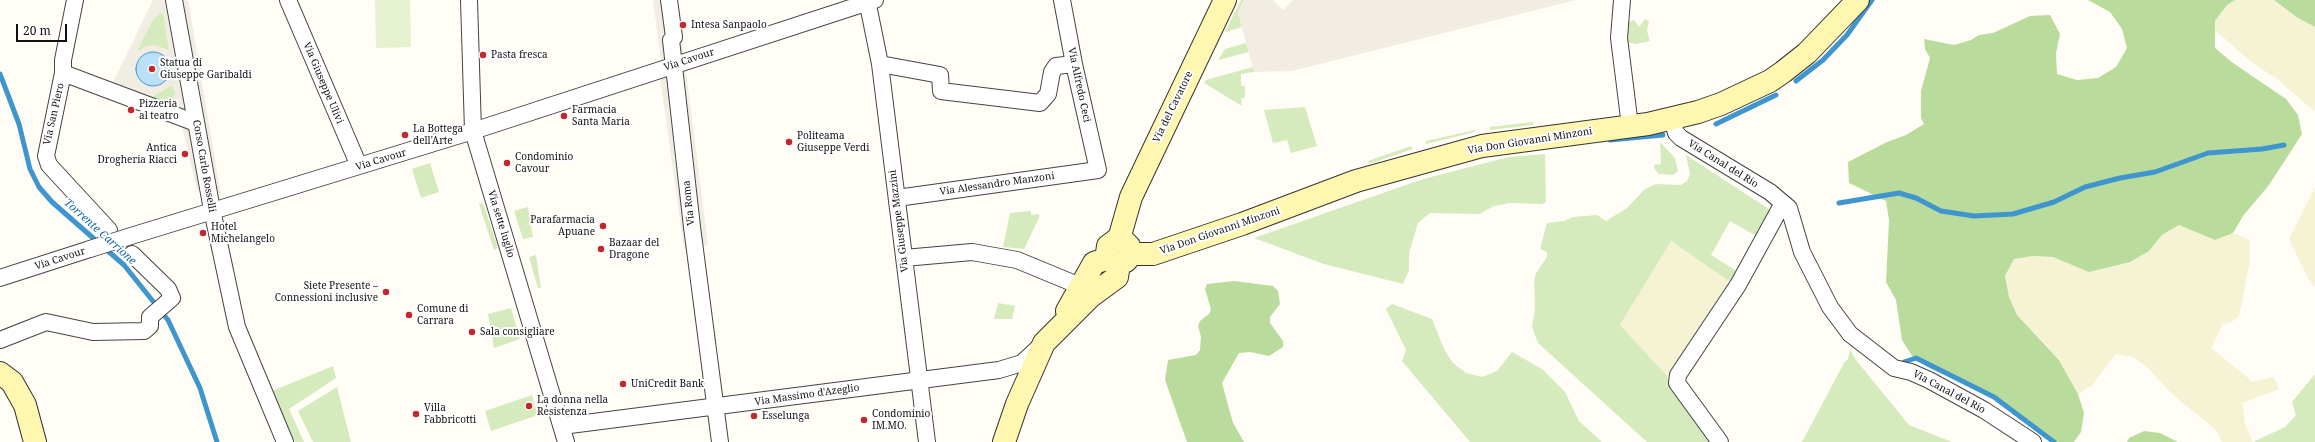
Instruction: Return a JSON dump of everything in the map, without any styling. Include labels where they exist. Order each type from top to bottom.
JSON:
[{"type":"main road","name":"Via del Cavatore","points":[[1121,252],[1126,215],[1131,197],[1225,0]]},
{"type":"main road","name":"Via Don Giovanni Minzoni","points":[[1063,322],[1080,286],[1094,263],[1121,252],[1153,254],[1242,224],[1356,181],[1482,146],[1630,126],[1677,128],[1721,104],[1770,81],[1807,53],[1858,0]]},
{"type":"main road","name":"Via Don Giovanni Minzoni","points":[[1004,442],[1017,404],[1044,343],[1063,322],[1091,296],[1117,277],[1121,252]]},
{"type":"main road","points":[[0,373],[12,382],[25,405],[35,442]]},
{"type":"street","name":"Via San Piero","points":[[75,0],[63,60],[63,73],[46,147],[46,156],[49,165],[109,230]]},
{"type":"street","name":"Corso Carlo Rosselli","points":[[174,0],[212,210],[237,327],[285,442]]},
{"type":"street","name":"Via Giuseppe Ulivi","points":[[288,0],[359,166]]},
{"type":"street","name":"Via sette luglio","points":[[469,0],[473,131],[566,442]]},
{"type":"street","name":"Via Roma","points":[[670,0],[674,37],[671,40],[685,226],[700,282],[708,362],[720,442]]},
{"type":"street","name":"Via Alfredo Ceci","points":[[1062,0],[1074,64],[1098,170]]},
{"type":"street","points":[[1622,0],[1619,38],[1630,126]]},
{"type":"street","name":"Via Cavour","points":[[0,278],[212,210],[473,131],[870,1]]},
{"type":"street","name":"Via Giuseppe Mazzini","points":[[870,1],[880,64],[926,442]]},
{"type":"street","points":[[880,64],[940,75],[941,91],[1040,103],[1048,94],[1052,72],[1056,66],[1074,64]]},
{"type":"street","points":[[63,73],[196,123]]},
{"type":"street","name":"Via Canal del Rio","points":[[1677,128],[1770,192],[1789,208],[1802,252],[1830,307],[1850,334],[1894,368],[1911,372],[1929,380],[1984,410],[2033,442]]},
{"type":"street","name":"Via Alessandro Manzoni","points":[[897,198],[1098,170]]},
{"type":"street","points":[[1720,442],[1677,383],[1678,375],[1738,285],[1783,203]]},
{"type":"street","points":[[904,258],[972,252],[1017,260],[1080,286]]},
{"type":"street","points":[[0,340],[46,322],[93,332],[144,332],[150,326],[150,317],[170,293],[132,254]]},
{"type":"street","name":"Via Massimo d'Azeglio","points":[[562,426],[999,370],[1018,365],[1029,358],[1044,343]]},
{"type":"shaded area","points":[[153,0],[188,0],[221,195],[206,194],[197,190],[182,126],[109,91]],"holes":[[[161,13],[164,15],[169,51],[155,45],[147,46],[136,52],[154,18]],[[172,85],[176,93],[172,101],[160,102],[151,97]]]},
{"type":"shaded area","points":[[653,0],[677,0],[708,245],[684,249],[658,62],[661,60]]},
{"type":"shaded area","points":[[1244,0],[1273,0],[1283,10],[1293,0],[1576,0],[1292,71],[1254,72],[1238,13]]},
{"type":"shaded area","points":[[2235,0],[2274,0],[2298,18],[2315,27],[2315,112],[2278,80],[2249,60],[2215,30],[2215,21],[2227,5]]},
{"type":"shaded area","points":[[2315,187],[2315,288],[2310,282],[2289,239]]},
{"type":"shaded area","points":[[2179,225],[2215,240],[2233,233],[2250,240],[2250,261],[2239,316],[2232,322],[2223,324],[2211,348],[2253,382],[2274,377],[2279,389],[2242,403],[2245,424],[2253,442],[2222,442],[2215,429],[2173,395],[2148,368],[2133,357],[2116,354],[2092,385],[2078,394],[2059,359],[2017,315],[2009,297],[2005,276],[2014,259],[2033,256],[2053,257],[2070,264],[2149,251],[2162,235]]},
{"type":"shaded area","points":[[1671,241],[1733,284],[1688,354],[1669,378],[1620,325]]},
{"type":"green space","points":[[375,0],[410,0],[411,47],[376,48]]},
{"type":"green space","points":[[1241,0],[1244,0],[1238,13],[1242,27],[1225,32]]},
{"type":"green space","points":[[2088,0],[2235,0],[2227,5],[2215,21],[2215,48],[2233,63],[2286,99],[2298,115],[2302,134],[2269,185],[2243,216],[2233,233],[2215,240],[2179,225],[2162,235],[2149,251],[2130,262],[2089,272],[2053,257],[2033,256],[2014,259],[2005,276],[2009,297],[2017,315],[2059,360],[2078,394],[2084,413],[2081,432],[2074,442],[2052,442],[1986,393],[1929,368],[1912,356],[1902,340],[1896,300],[1886,282],[1889,220],[1886,201],[1849,183],[1848,162],[1887,142],[1906,135],[1924,124],[1921,118],[1921,91],[1930,58],[1925,49],[1924,39],[1954,45],[1971,40],[1979,35],[1993,33],[2030,16],[2050,15],[2060,34],[2056,53],[2057,74],[2077,80],[2098,78],[2116,67],[2127,48],[2122,29],[2110,12]]},
{"type":"green space","points":[[2274,0],[2315,0],[2315,27],[2298,18]]},
{"type":"green space","points":[[161,13],[164,15],[169,51],[163,48],[135,54],[154,18]]},
{"type":"green space","points":[[1645,19],[1649,21],[1647,31],[1650,41],[1636,44],[1626,42],[1627,23],[1634,20],[1639,27]]},
{"type":"green space","points":[[1246,43],[1249,52],[1218,60],[1225,49]]},
{"type":"green space","points":[[1253,67],[1254,72],[1241,74],[1241,86],[1245,86],[1245,98],[1241,98],[1242,106],[1204,83],[1206,80]]},
{"type":"green space","points":[[172,85],[176,93],[172,101],[160,102],[151,97]]},
{"type":"green space","points":[[1305,107],[1317,146],[1291,153],[1287,140],[1273,143],[1264,110]]},
{"type":"green space","points":[[1533,122],[1533,125],[1490,130],[1490,127]]},
{"type":"green space","points":[[1475,130],[1475,132],[1426,144],[1426,141]]},
{"type":"green space","points":[[1660,142],[1675,158],[1678,171],[1673,175],[1659,174],[1655,170],[1654,165],[1661,164]]},
{"type":"green space","points":[[1411,146],[1413,149],[1369,164],[1368,161]]},
{"type":"green space","points":[[1545,154],[1546,202],[1542,204],[1510,203],[1494,206],[1479,214],[1430,213],[1418,223],[1409,253],[1409,270],[1403,284],[1324,264],[1254,238],[1423,179],[1509,157]]},
{"type":"green space","points":[[1686,155],[1772,211],[1758,237],[1730,221],[1711,255],[1740,273],[1733,284],[1671,241],[1620,325],[1669,378],[1680,398],[1714,442],[1647,442],[1538,343],[1532,327],[1535,308],[1534,281],[1536,273],[1547,257],[1547,252],[1540,249],[1547,223],[1564,221],[1573,217],[1597,215],[1606,221],[1627,208],[1645,189],[1656,184],[1681,185],[1687,181],[1690,174]]},
{"type":"green space","points":[[430,163],[439,192],[421,198],[412,169]]},
{"type":"green space","points":[[483,203],[498,248],[494,250],[479,204]]},
{"type":"green space","points":[[528,207],[533,237],[523,239],[514,211]]},
{"type":"green space","points":[[1031,211],[1031,215],[1039,214],[1039,218],[1024,249],[1003,247],[1010,213]]},
{"type":"green space","points":[[536,255],[541,288],[538,288],[529,257]]},
{"type":"green space","points":[[1234,281],[1273,286],[1278,291],[1280,304],[1270,317],[1270,323],[1283,341],[1283,347],[1269,356],[1250,352],[1239,353],[1222,383],[1233,423],[1244,442],[1187,442],[1165,380],[1168,360],[1196,355],[1200,350],[1201,337],[1198,326],[1200,321],[1209,314],[1211,309],[1205,289],[1207,284]]},
{"type":"green space","points":[[998,303],[1015,306],[1012,319],[994,319]]},
{"type":"green space","points":[[1392,304],[1432,319],[1444,349],[1453,363],[1466,373],[1482,377],[1497,371],[1512,352],[1542,369],[1565,392],[1579,421],[1602,442],[1470,442],[1402,361],[1406,350],[1386,309]]},
{"type":"green space","points":[[511,308],[520,339],[494,348],[488,314]]},
{"type":"green space","points":[[1850,349],[1856,360],[1909,425],[1952,442],[1802,442],[1844,363],[1848,359]]},
{"type":"green space","points":[[333,366],[336,378],[289,409],[304,442],[295,442],[272,391]]},
{"type":"green space","points":[[2315,374],[2315,442],[2253,442],[2285,427],[2296,415],[2292,402]]},
{"type":"green space","points":[[337,387],[351,442],[313,442],[298,411]]},
{"type":"green space","points":[[532,395],[538,415],[491,431],[485,411]]},
{"type":"green space","points":[[2144,431],[2160,433],[2178,442],[2127,442],[2129,438]]},
{"type":"water","points":[[150,52],[156,52],[165,57],[169,63],[169,75],[165,81],[156,86],[150,86],[141,81],[136,72],[136,66],[141,57]]},
{"type":"waterway","points":[[1796,81],[1823,60],[1847,35],[1872,0]]},
{"type":"waterway","name":"Torrente Carrione","points":[[0,74],[19,124],[30,169],[39,187],[52,202],[124,265],[168,320],[200,388],[217,442]]},
{"type":"waterway","points":[[1716,124],[1776,95]]},
{"type":"waterway","points":[[1610,140],[1663,135]]},
{"type":"waterway","points":[[1839,203],[1899,193],[1916,198],[1941,211],[1974,216],[2013,214],[2054,202],[2085,187],[2120,178],[2155,172],[2208,153],[2262,149],[2284,145]]},
{"type":"waterway","points":[[1904,362],[1916,358],[1994,397],[2054,442]]},
{"type":"place","name":"Intesa Sanpaolo","points":[[683,25]]},
{"type":"place","name":"Pasta fresca","points":[[483,55]]},
{"type":"place","name":"Statua di Giuseppe Garibaldi","points":[[152,69]]},
{"type":"place","name":"Pizzeria al teatro","points":[[131,110]]},
{"type":"place","name":"Farmacia Santa Maria","points":[[564,116]]},
{"type":"place","name":"La Bottega dell'Arte","points":[[405,135]]},
{"type":"place","name":"Politeama Giuseppe Verdi","points":[[789,142]]},
{"type":"place","name":"Antica Drogheria Riacci","points":[[185,154]]},
{"type":"place","name":"Condominio Cavour","points":[[507,163]]},
{"type":"place","name":"Parafarmacia Apuane","points":[[603,226]]},
{"type":"place","name":"Hotel Michelangelo","points":[[203,233]]},
{"type":"place","name":"Bazaar del Dragone","points":[[601,249]]},
{"type":"place","name":"Siete Presente – Connessioni inclusive","points":[[386,292]]},
{"type":"place","name":"Comune di Carrara","points":[[409,315]]},
{"type":"place","name":"Sala consigliare","points":[[472,332]]},
{"type":"place","name":"UniCredit Bank","points":[[623,384]]},
{"type":"place","name":"La donna nella Resistenza","points":[[529,406]]},
{"type":"place","name":"Villa Fabbricotti","points":[[416,414]]},
{"type":"place","name":"Esselunga","points":[[754,416]]},
{"type":"place","name":"Condominio IM.MO.","points":[[864,420]]}]
